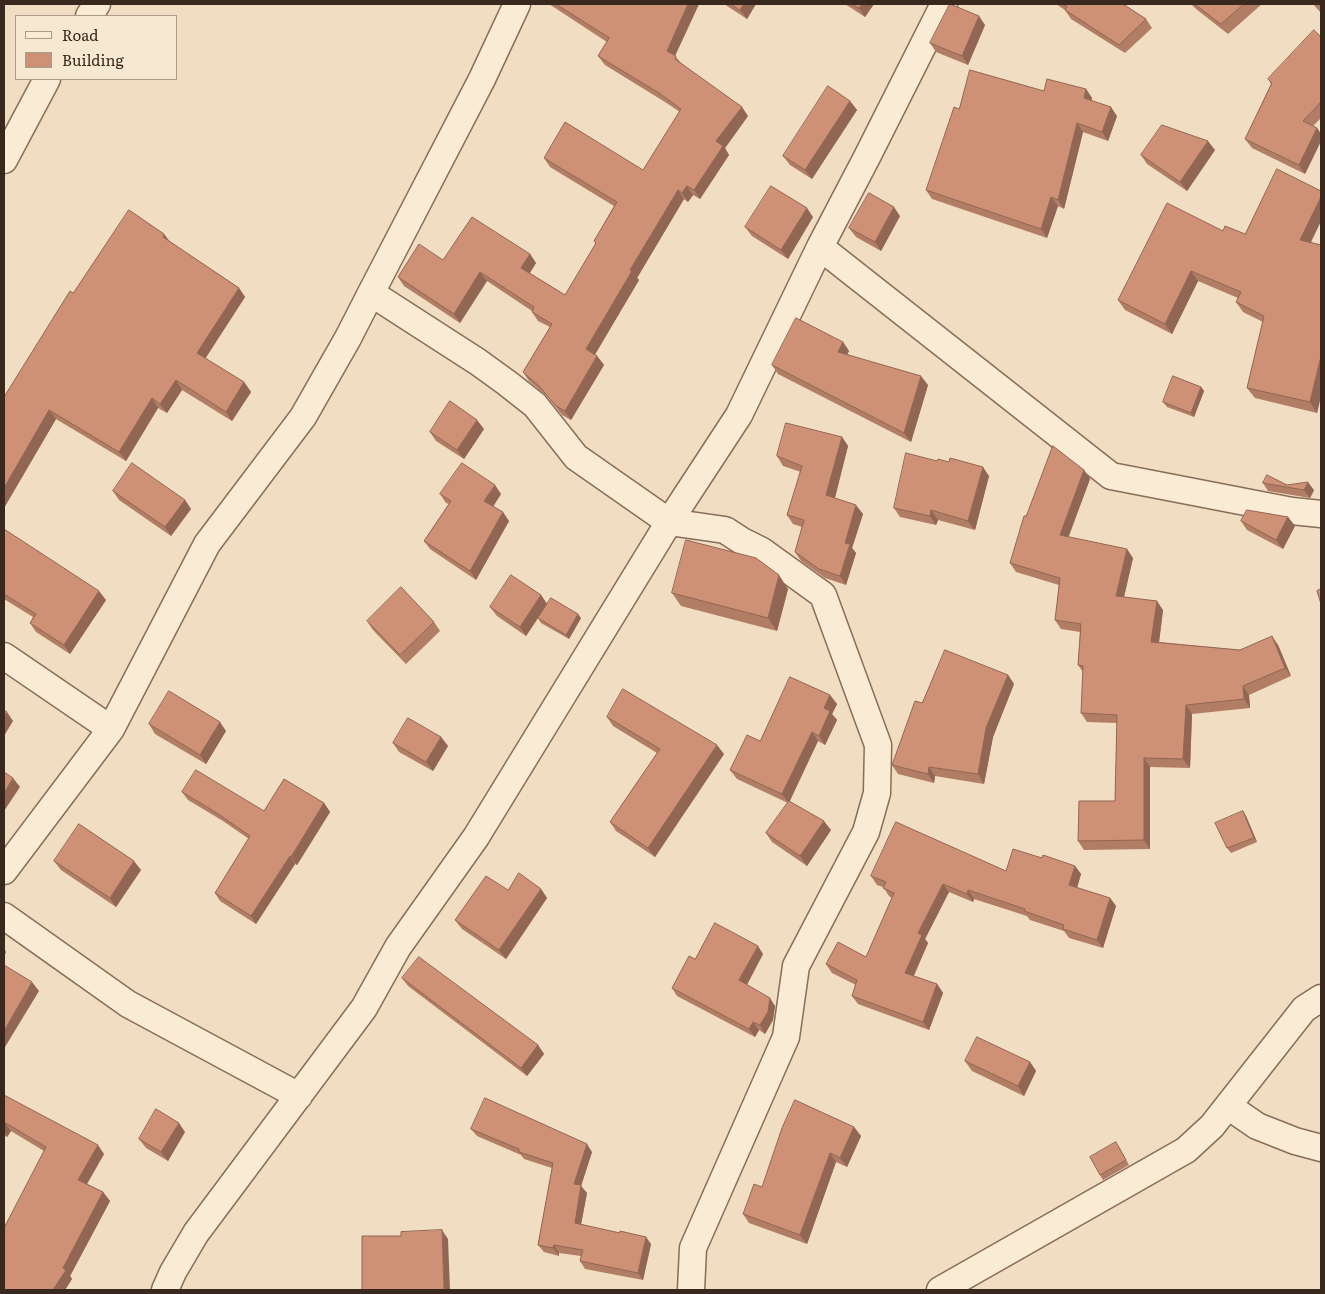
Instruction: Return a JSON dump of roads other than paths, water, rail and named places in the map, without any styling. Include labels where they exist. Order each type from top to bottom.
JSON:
[{"type":"street","points":[[90,15],[97,4]]},
{"type":"street","points":[[4,871],[111,729],[207,544],[302,417],[372,293],[482,79],[518,4]]},
{"type":"street","points":[[165,1290],[173,1272],[196,1233],[364,1008],[398,947],[476,837],[669,522],[739,415],[820,247],[868,157],[944,4]]},
{"type":"street","points":[[4,160],[46,80]]},
{"type":"street","points":[[820,247],[1111,476],[1292,511],[1321,514]]},
{"type":"street","points":[[372,293],[507,383],[535,405],[576,457],[669,522],[725,530],[762,551],[823,595],[878,745],[877,793],[866,832],[796,966],[786,1038],[693,1248],[691,1290]]},
{"type":"street","points":[[4,656],[111,729]]},
{"type":"street","points":[[4,916],[128,1004],[299,1096]]},
{"type":"street","points":[[940,1290],[1186,1150],[1212,1126],[1304,1009],[1321,998]]},
{"type":"street","points":[[1228,1106],[1257,1126],[1295,1142],[1321,1148]]}]
